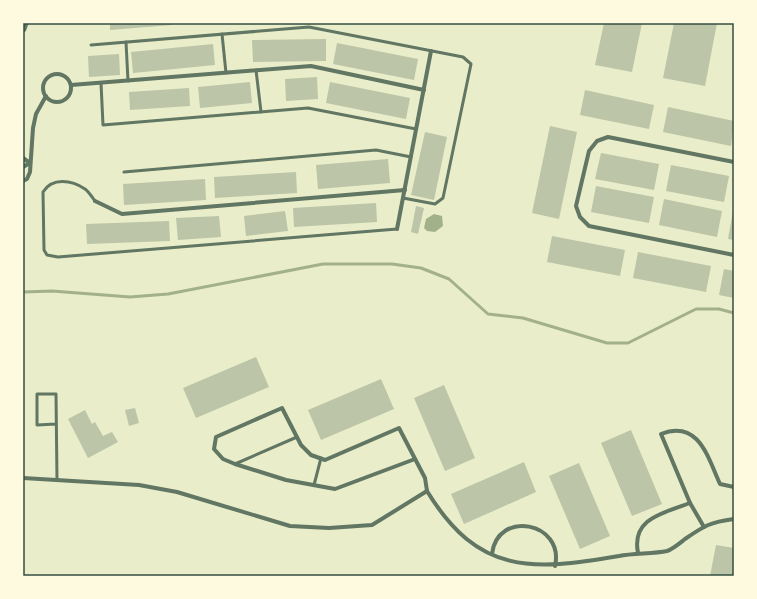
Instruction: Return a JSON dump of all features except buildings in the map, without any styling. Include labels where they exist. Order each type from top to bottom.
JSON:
[{"type":"street","points":[[23,29],[25,23]]},
{"type":"street","points":[[397,229],[431,51]]},
{"type":"street","points":[[71,85],[311,66],[424,90]]},
{"type":"street","points":[[58,74],[64,76],[71,85],[71,92],[63,101],[51,101],[43,91],[44,84],[52,75],[58,74]]},
{"type":"street","points":[[23,181],[30,172],[36,114],[46,96]]},
{"type":"street","points":[[734,162],[608,137],[597,141],[589,151],[576,206],[580,217],[589,226],[734,255]]},
{"type":"street","points":[[23,158],[30,163]]},
{"type":"street","points":[[23,167],[30,163]]},
{"type":"street","points":[[95,201],[122,214],[404,190]]},
{"type":"street","points":[[415,459],[335,489],[286,480],[236,464],[223,459],[214,449],[216,437],[282,408],[301,445],[311,455],[326,460],[399,428],[425,478],[427,491],[441,514],[456,531],[479,548],[522,564],[554,566],[638,553],[668,551],[713,521],[734,520]]},
{"type":"street","points":[[704,526],[690,503],[661,434],[680,431],[692,435],[699,440],[720,484],[734,487]]},
{"type":"street","points":[[23,478],[139,485],[177,492],[290,526],[329,528],[372,525],[427,491]]},
{"type":"street","points":[[638,553],[637,538],[646,522],[690,503]]},
{"type":"street","points":[[492,554],[495,541],[503,532],[515,526],[527,525],[539,529],[548,537],[554,548],[556,560],[554,566]]},
{"type":"lane","points":[[92,45],[309,27],[463,57],[471,64],[443,198],[435,204],[403,198]]},
{"type":"lane","points":[[222,34],[226,73]]},
{"type":"lane","points":[[126,42],[128,81]]},
{"type":"lane","points":[[256,70],[261,112]]},
{"type":"lane","points":[[101,83],[103,125],[308,108],[416,129]]},
{"type":"lane","points":[[124,172],[376,150],[411,157]]},
{"type":"lane","points":[[95,201],[86,190],[73,183],[56,182],[51,183],[46,187],[43,192],[44,250],[47,255],[58,257],[397,229]]},
{"type":"lane","points":[[56,424],[37,425],[37,394],[56,394],[57,480]]},
{"type":"lane","points":[[236,464],[297,437]]},
{"type":"lane","points":[[314,485],[321,458]]},
{"type":"shaded area","points":[[434,214],[442,216],[443,226],[435,232],[427,231],[424,228],[426,219]]},
{"type":"waterway","points":[[23,292],[52,291],[130,297],[168,294],[323,264],[392,264],[421,268],[449,279],[488,314],[523,318],[607,343],[628,343],[696,309],[719,309],[734,313]]}]
